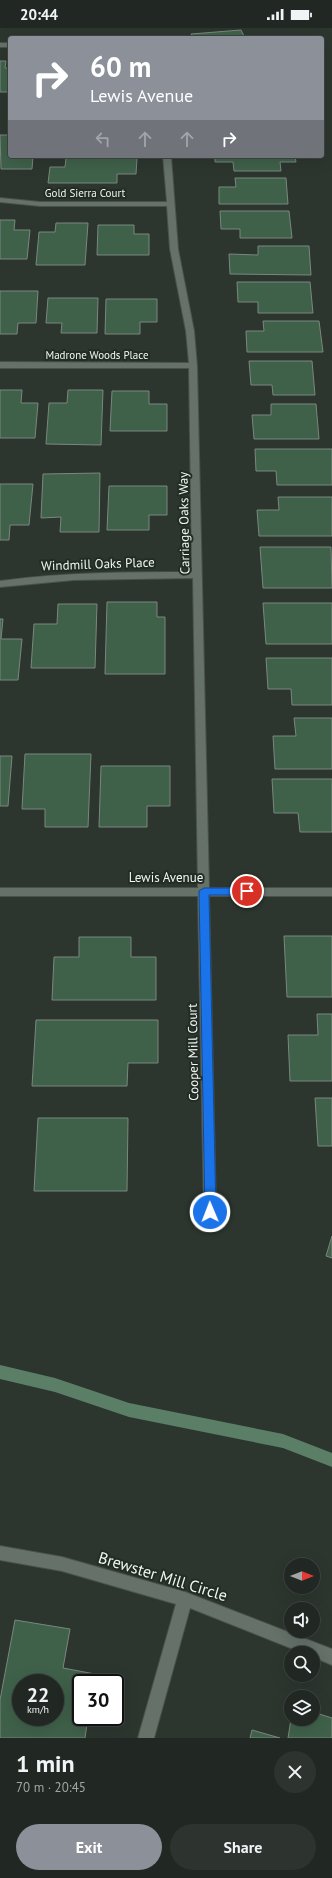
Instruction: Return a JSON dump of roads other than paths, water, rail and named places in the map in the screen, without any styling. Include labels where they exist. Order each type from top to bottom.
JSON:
[{"type":"street","name":"Carriage Oaks Way","points":[[168,158],[174,249],[190,331],[194,366],[204,891]]},
{"type":"street","name":"Gold Sierra Court","points":[[0,200],[40,204],[170,204]]},
{"type":"street","name":"Madrone Woods Place","points":[[0,365],[194,366]]},
{"type":"street","name":"Windmill Oaks Place","points":[[0,584],[38,578],[86,575],[198,575]]},
{"type":"street","name":"Cooper Mill Court","points":[[204,891],[210,1212]]},
{"type":"street","name":"Lewis Avenue","points":[[0,892],[332,892]]},
{"type":"street","name":"Brewster Mill Circle","points":[[0,1553],[62,1564],[184,1598],[332,1658]]},
{"type":"street","points":[[146,1738],[184,1598]]},
{"type":"waterway","points":[[0,1372],[55,1385],[129,1410],[207,1427],[283,1441],[332,1460]]}]
